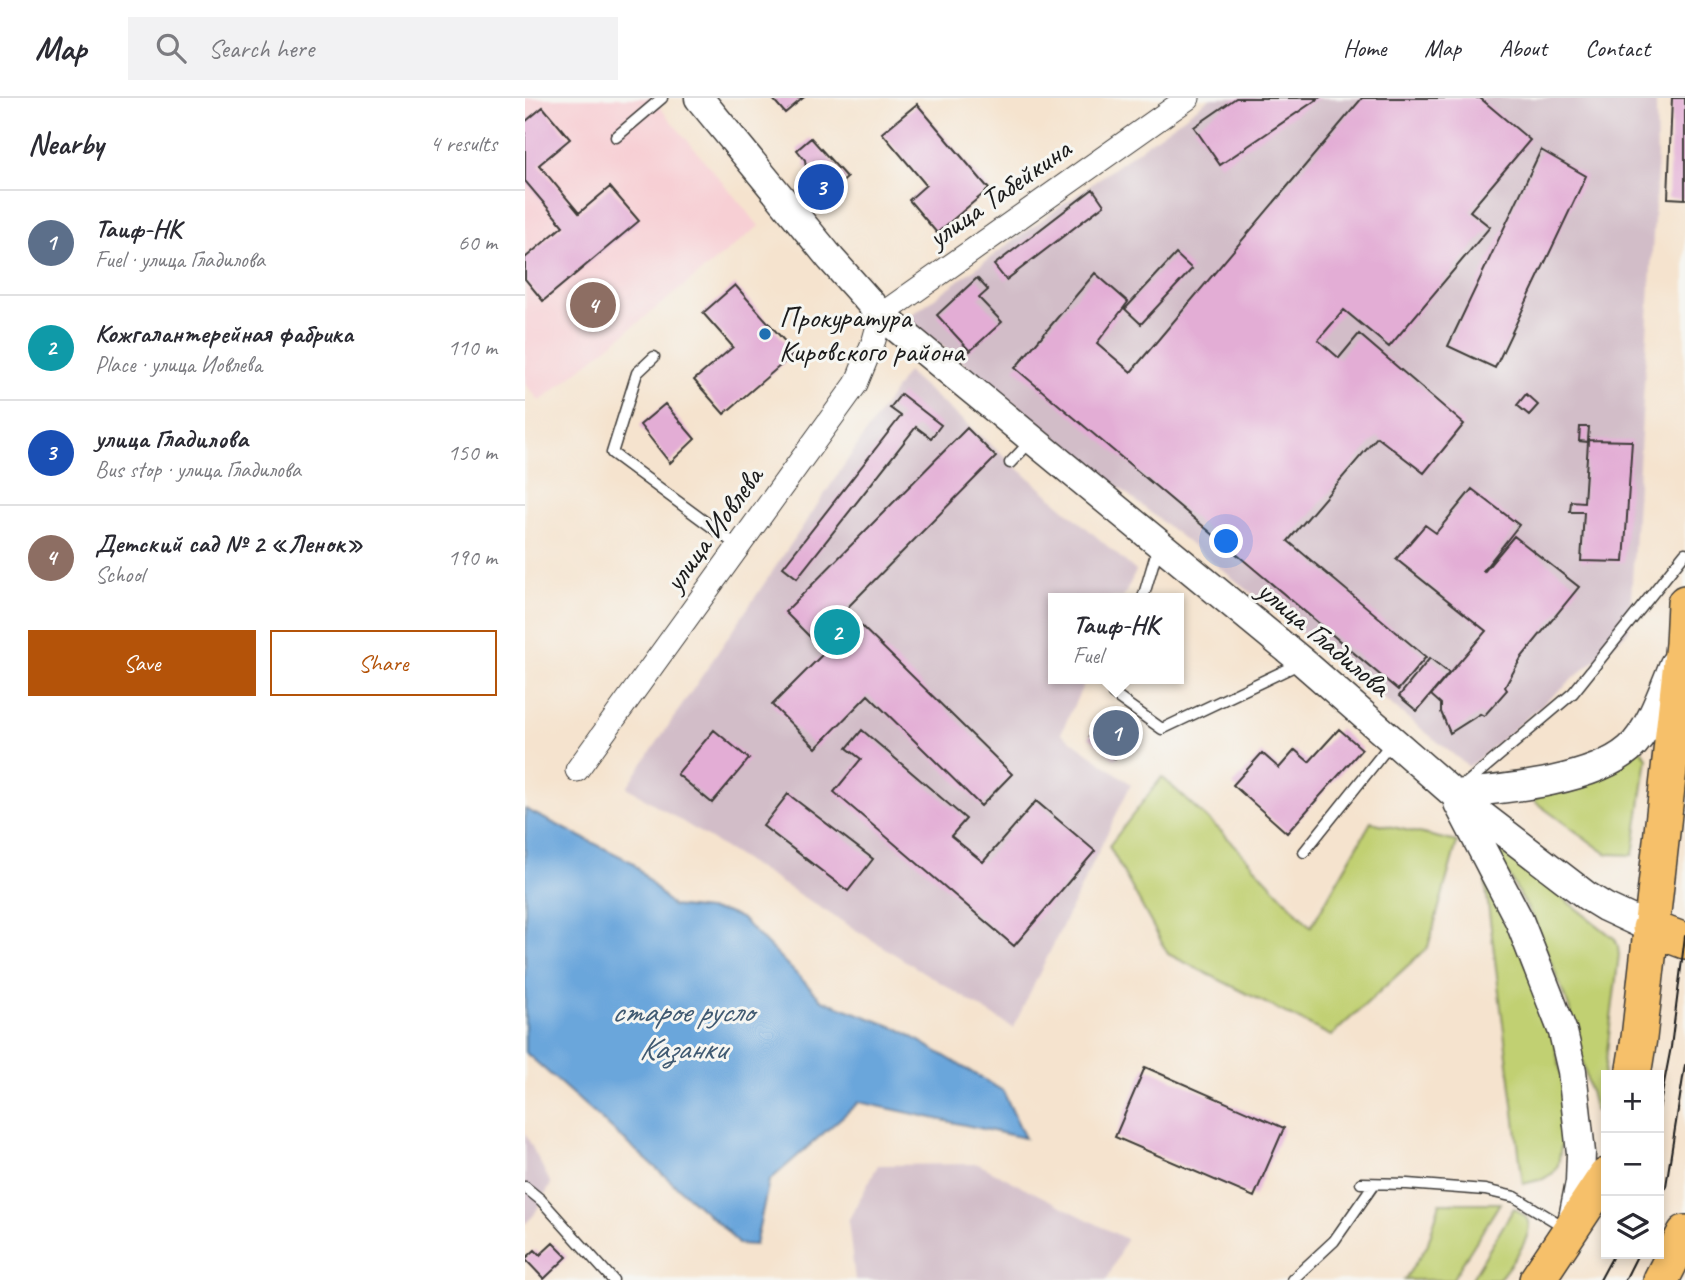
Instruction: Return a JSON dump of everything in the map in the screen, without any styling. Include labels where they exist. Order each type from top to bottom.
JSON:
[{"type":"main road","points":[[1634,1070],[1683,644],[1685,603]]},
{"type":"main road","points":[[1650,928],[1685,941]]},
{"type":"main road","points":[[1538,1280],[1601,1184]]},
{"type":"main road","points":[[1661,1280],[1685,1235]]},
{"type":"street","name":"улица Гладилова","points":[[699,98],[831,259],[881,315],[1303,662],[1454,794],[1587,896],[1650,928]]},
{"type":"street","name":"улица Табейкина","points":[[881,315],[1188,98]]},
{"type":"street","name":"улица Иовлева","points":[[577,770],[856,384],[881,315]]},
{"type":"street","points":[[1571,1231],[1580,1182],[1581,1153],[1572,1071],[1563,1032],[1519,920],[1454,794],[1523,786],[1577,774],[1602,766],[1630,748],[1649,722],[1683,644]]},
{"type":"lane","points":[[616,137],[662,98]]},
{"type":"lane","points":[[654,358],[637,373],[612,453],[739,547]]},
{"type":"lane","points":[[1010,463],[1032,439]]},
{"type":"lane","points":[[1144,593],[1159,543]]},
{"type":"lane","points":[[1454,794],[1573,693],[1685,553]]},
{"type":"lane","points":[[1116,684],[1113,694],[1162,729],[1303,662]]},
{"type":"lane","points":[[1304,852],[1393,740]]},
{"type":"lane","points":[[1361,1184],[1407,1184],[1485,1191],[1515,1197],[1571,1231]]},
{"type":"lane","points":[[1292,1280],[1334,1241],[1374,1184]]},
{"type":"lane","points":[[525,1187],[541,1200],[613,1280]]},
{"type":"shaded area","points":[[525,98],[652,98],[759,226],[540,401],[525,384]]},
{"type":"shaded area","points":[[1210,98],[1656,98],[1657,170],[1629,631],[1469,767],[907,318]]},
{"type":"shaded area","points":[[907,372],[1136,571],[1125,593],[1048,593],[1048,684],[1084,684],[1061,733],[1131,784],[1013,1028],[627,787]]},
{"type":"shaded area","points":[[525,1133],[551,1184],[534,1215],[525,1224]]},
{"type":"shaded area","points":[[978,1164],[1126,1239],[1107,1280],[855,1280],[848,1221],[878,1165]]},
{"type":"green space","points":[[1640,748],[1647,758],[1633,855],[1607,854],[1535,802],[1534,798]]},
{"type":"green space","points":[[1162,777],[1223,833],[1311,927],[1371,822],[1457,842],[1428,947],[1331,1036],[1168,954],[1109,846]]},
{"type":"green space","points":[[1500,852],[1504,852],[1615,939],[1618,946],[1605,1070],[1601,1070],[1600,1108],[1595,1111],[1569,1007],[1534,920],[1498,856]]},
{"type":"green space","points":[[1483,864],[1547,1011],[1565,1090],[1563,1135],[1558,1165],[1553,1173],[1543,1179],[1523,1184]]},
{"type":"green space","points":[[1440,1203],[1500,1203],[1452,1280],[1404,1280],[1427,1246]]},
{"type":"green space","points":[[1514,1208],[1526,1218],[1529,1226],[1520,1251],[1498,1280],[1471,1280]]},
{"type":"water","name":"старое русло Казанки","points":[[525,809],[632,862],[672,906],[725,912],[741,918],[822,1000],[899,1029],[1003,1091],[1025,1138],[859,1102],[769,1181],[755,1245],[738,1244],[728,1232],[525,1052]]},
{"type":"building","points":[[772,98],[803,98],[785,113]]},
{"type":"building","points":[[1236,98],[1319,98],[1220,165],[1194,127]]},
{"type":"building","points":[[1362,98],[1480,98],[1530,140],[1470,211],[1490,227],[1389,347],[1344,310],[1318,340],[1339,358],[1359,334],[1464,424],[1424,473],[1377,437],[1288,541],[1426,657],[1398,690],[1015,368],[1095,273],[1128,302],[1097,343],[1131,372]]},
{"type":"building","points":[[1672,98],[1685,98],[1685,199],[1668,198]]},
{"type":"building","points":[[917,104],[989,189],[937,233],[909,200],[926,185],[882,133]]},
{"type":"building","points":[[543,107],[570,139],[539,165],[579,213],[610,187],[639,221],[543,301],[525,279],[525,258],[563,226],[525,181],[525,122]]},
{"type":"building","points":[[811,138],[847,178],[832,191],[824,181],[817,180],[822,172],[814,163],[806,168],[805,160],[797,150]]},
{"type":"building","points":[[1541,150],[1586,176],[1495,368],[1448,346]]},
{"type":"building","points":[[1093,189],[1104,205],[1006,280],[994,265]]},
{"type":"building","points":[[1176,254],[1192,269],[1141,324],[1125,309]]},
{"type":"building","points":[[977,278],[988,290],[979,298],[1002,322],[970,351],[937,315]]},
{"type":"building","points":[[735,285],[795,353],[724,414],[694,380],[733,347],[703,313]]},
{"type":"building","points":[[901,394],[941,425],[931,438],[916,427],[797,578],[783,567],[901,416],[890,408]]},
{"type":"building","points":[[1526,394],[1538,405],[1529,415],[1517,405]]},
{"type":"building","points":[[665,404],[695,439],[670,463],[640,425]]},
{"type":"building","points":[[1580,427],[1589,427],[1588,440],[1632,441],[1624,562],[1581,561],[1584,512],[1570,512],[1571,501],[1584,502],[1588,442],[1579,441]]},
{"type":"building","points":[[967,428],[996,457],[845,610],[1012,774],[981,806],[868,695],[816,748],[772,705],[825,652],[785,612]]},
{"type":"building","points":[[1472,489],[1519,525],[1484,572],[1514,536],[1579,587],[1521,658],[1505,687],[1507,690],[1484,716],[1480,714],[1450,733],[1441,712],[1441,704],[1431,695],[1486,631],[1396,559],[1425,525],[1436,533]]},
{"type":"building","points":[[1430,658],[1449,673],[1417,711],[1399,696]]},
{"type":"building","points":[[1107,716],[1133,738],[1115,759],[1089,737]]},
{"type":"building","points":[[1339,729],[1362,749],[1287,833],[1233,785],[1262,753],[1279,768],[1295,750],[1309,762]]},
{"type":"building","points":[[714,730],[749,759],[712,803],[677,774]]},
{"type":"building","points":[[862,730],[966,819],[951,836],[983,862],[1036,801],[1095,851],[1014,946],[834,792],[861,759],[847,748]]},
{"type":"building","points":[[788,794],[873,859],[848,891],[763,826]]},
{"type":"building","points":[[1145,1067],[1284,1128],[1254,1197],[1115,1137]]},
{"type":"building","points":[[553,1243],[567,1257],[544,1279],[525,1259],[535,1250],[540,1255]]},
{"type":"tram line","points":[[1664,1083],[1685,936]]},
{"type":"tram line","points":[[1662,1196],[1666,1186],[1685,1065]]},
{"type":"tram line","points":[[1600,1280],[1611,1259]]},
{"type":"tram line","points":[[1625,1280],[1636,1259]]},
{"type":"place","name":"улица Гладилова","points":[[821,187]]},
{"type":"place","name":"Детский сад № 2 «Ленок»","points":[[593,305]]},
{"type":"place","name":"Прокуратура Кировского района","points":[[765,334]]},
{"type":"place","name":"Кожгалантерейная фабрика","points":[[837,632]]},
{"type":"place","name":"Таиф-НК","points":[[1116,733]]}]
